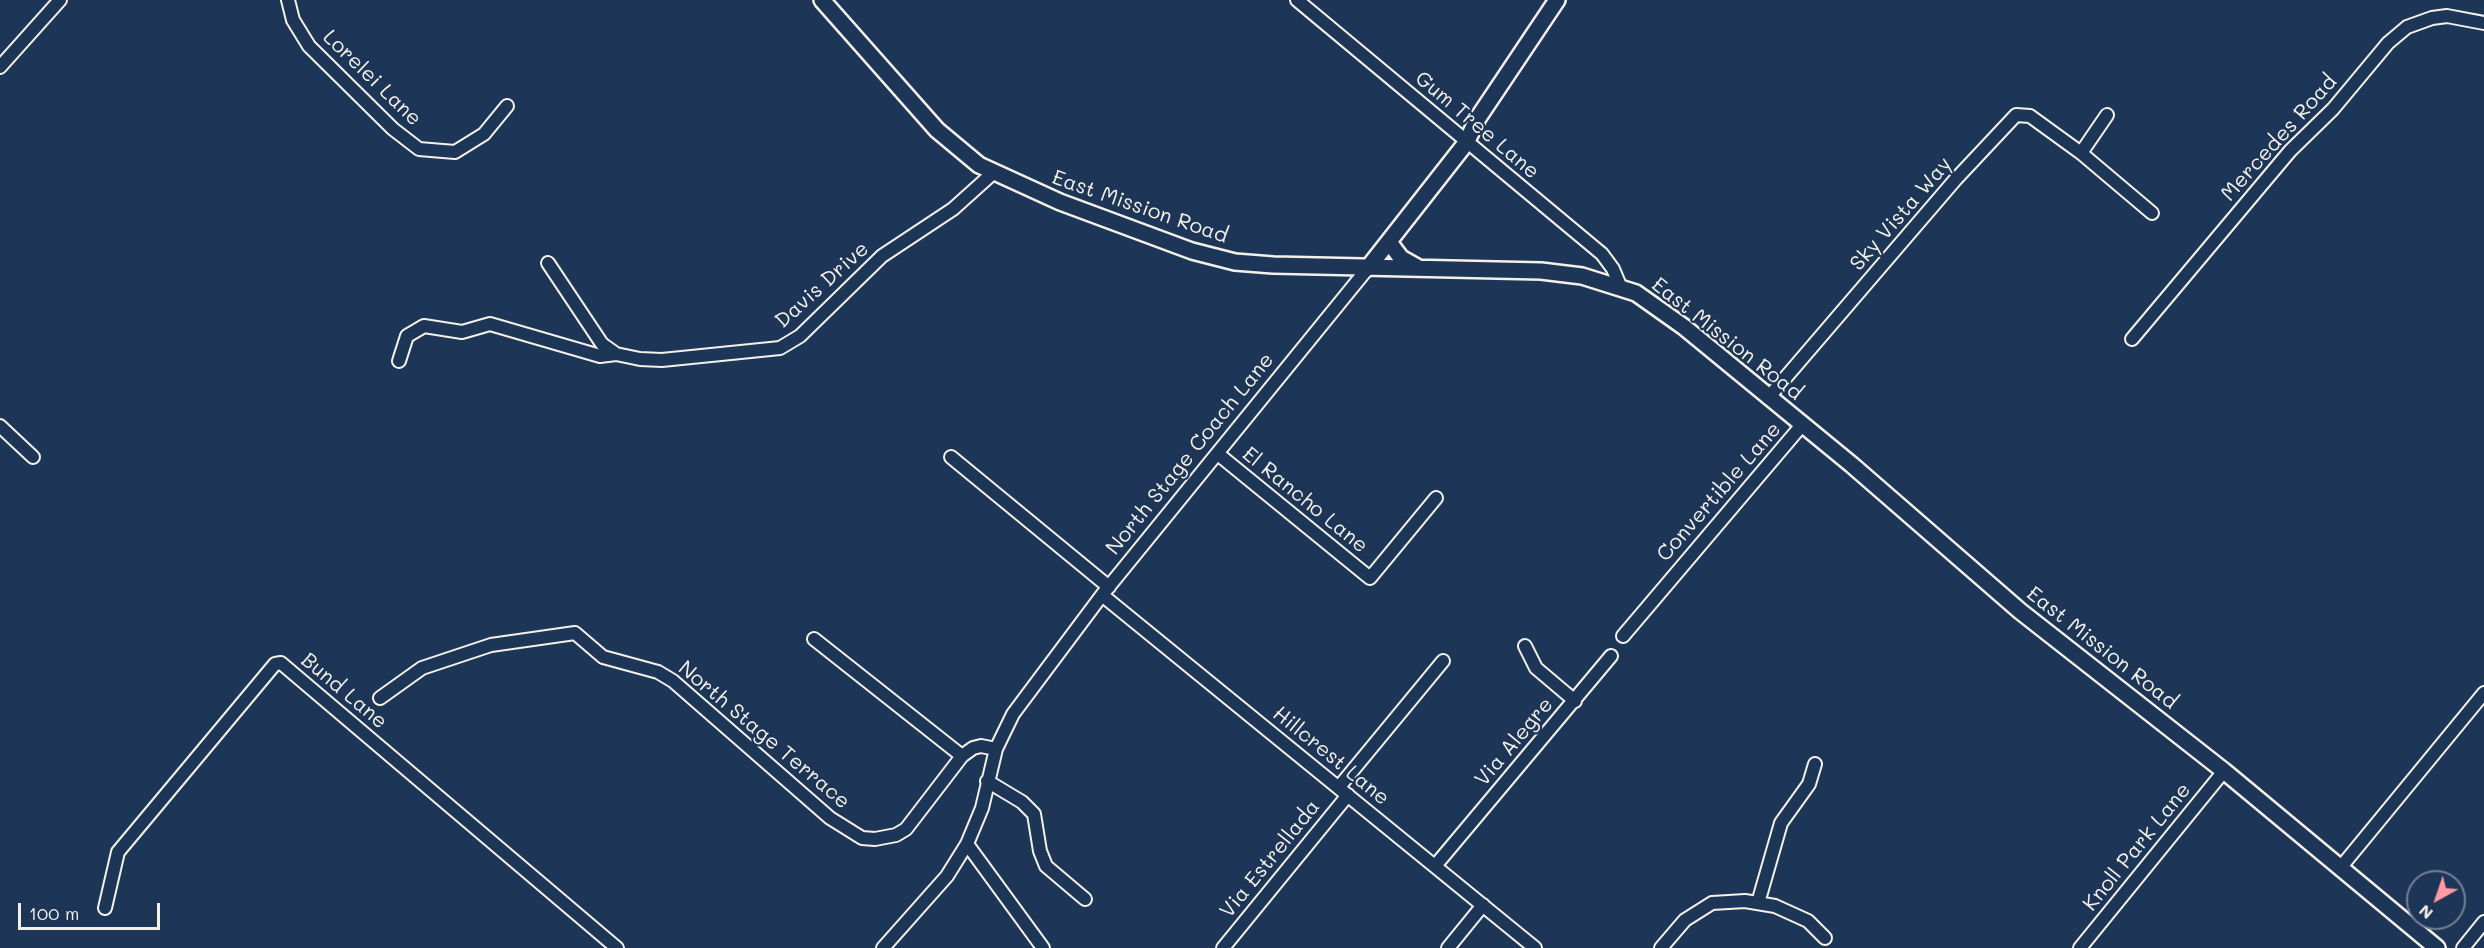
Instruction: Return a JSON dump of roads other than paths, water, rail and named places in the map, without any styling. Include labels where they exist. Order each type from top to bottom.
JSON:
[{"type":"main road","name":"East Mission Road","points":[[822,0],[938,130],[960,150],[993,173],[1060,202],[1192,251],[1235,262],[1368,268],[1541,271],[1582,276],[1636,293],[1684,327],[1933,533],[2020,611],[2224,771],[2437,948]]},
{"type":"main road","name":"North Stage Coach Lane","points":[[1368,268],[1466,143],[1489,102],[1557,0]]},
{"type":"main road","points":[[1389,242],[1401,258],[1420,269]]},
{"type":"street","points":[[0,67],[60,0]]},
{"type":"street","name":"Lorelei Lane","points":[[288,0],[293,20],[309,46],[393,129],[419,149],[455,152],[484,134],[507,106]]},
{"type":"street","name":"Gum Tree Lane","points":[[1297,0],[1602,254],[1613,268],[1621,288]]},
{"type":"street","name":"Mercedes Road","points":[[2132,339],[2290,151],[2333,109],[2388,43],[2407,27],[2432,18],[2446,16],[2484,23]]},
{"type":"street","name":"Sky Vista Way","points":[[1767,398],[1955,180],[2016,115],[2030,116],[2080,153],[2151,213]]},
{"type":"street","points":[[2080,153],[2107,115]]},
{"type":"street","name":"Davis Drive","points":[[399,361],[407,336],[424,326],[462,332],[490,324],[600,356],[616,354],[640,359],[662,360],[780,348],[800,336],[882,256],[953,209],[993,173]]},
{"type":"street","points":[[548,263],[602,344],[616,354]]},
{"type":"street","name":"North Stage Coach Lane","points":[[884,948],[947,876],[967,844],[982,808],[996,748],[1013,714],[1106,591],[1368,268]]},
{"type":"street","name":"Convertible Lane","points":[[1623,636],[1802,425]]},
{"type":"street","points":[[0,426],[33,457]]},
{"type":"street","name":"El Rancho Lane","points":[[1218,454],[1370,578],[1436,498]]},
{"type":"street","name":"Hillcrest Lane","points":[[951,457],[1343,791],[1535,948]]},
{"type":"street","name":"North Stage Terrace","points":[[380,698],[422,668],[491,645],[575,633],[603,657],[658,672],[673,681],[830,818],[862,838],[875,839],[906,830],[962,756]]},
{"type":"street","points":[[814,639],[962,756],[981,746],[996,748]]},
{"type":"street","name":"Via Alegre","points":[[1435,866],[1575,701],[1536,668],[1525,646]]},
{"type":"street","points":[[1575,701],[1611,656]]},
{"type":"street","name":"Via Estrellada","points":[[1223,948],[1443,661]]},
{"type":"street","name":"Bund Lane","points":[[105,908],[118,852],[275,664],[280,663],[617,948]]},
{"type":"street","points":[[2341,867],[2484,693]]},
{"type":"street","points":[[1758,903],[1781,823],[1809,784],[1815,764]]},
{"type":"street","name":"Knoll Park Lane","points":[[2080,948],[2224,771]]},
{"type":"street","points":[[987,781],[1022,802],[1034,814],[1040,851],[1046,866],[1085,899]]},
{"type":"street","points":[[967,844],[1043,948]]},
{"type":"street","points":[[1661,948],[1685,920],[1712,903],[1746,901],[1775,906],[1808,921],[1825,938]]},
{"type":"street","points":[[1448,948],[1483,905]]},
{"type":"street","points":[[2463,948],[2484,922]]}]
